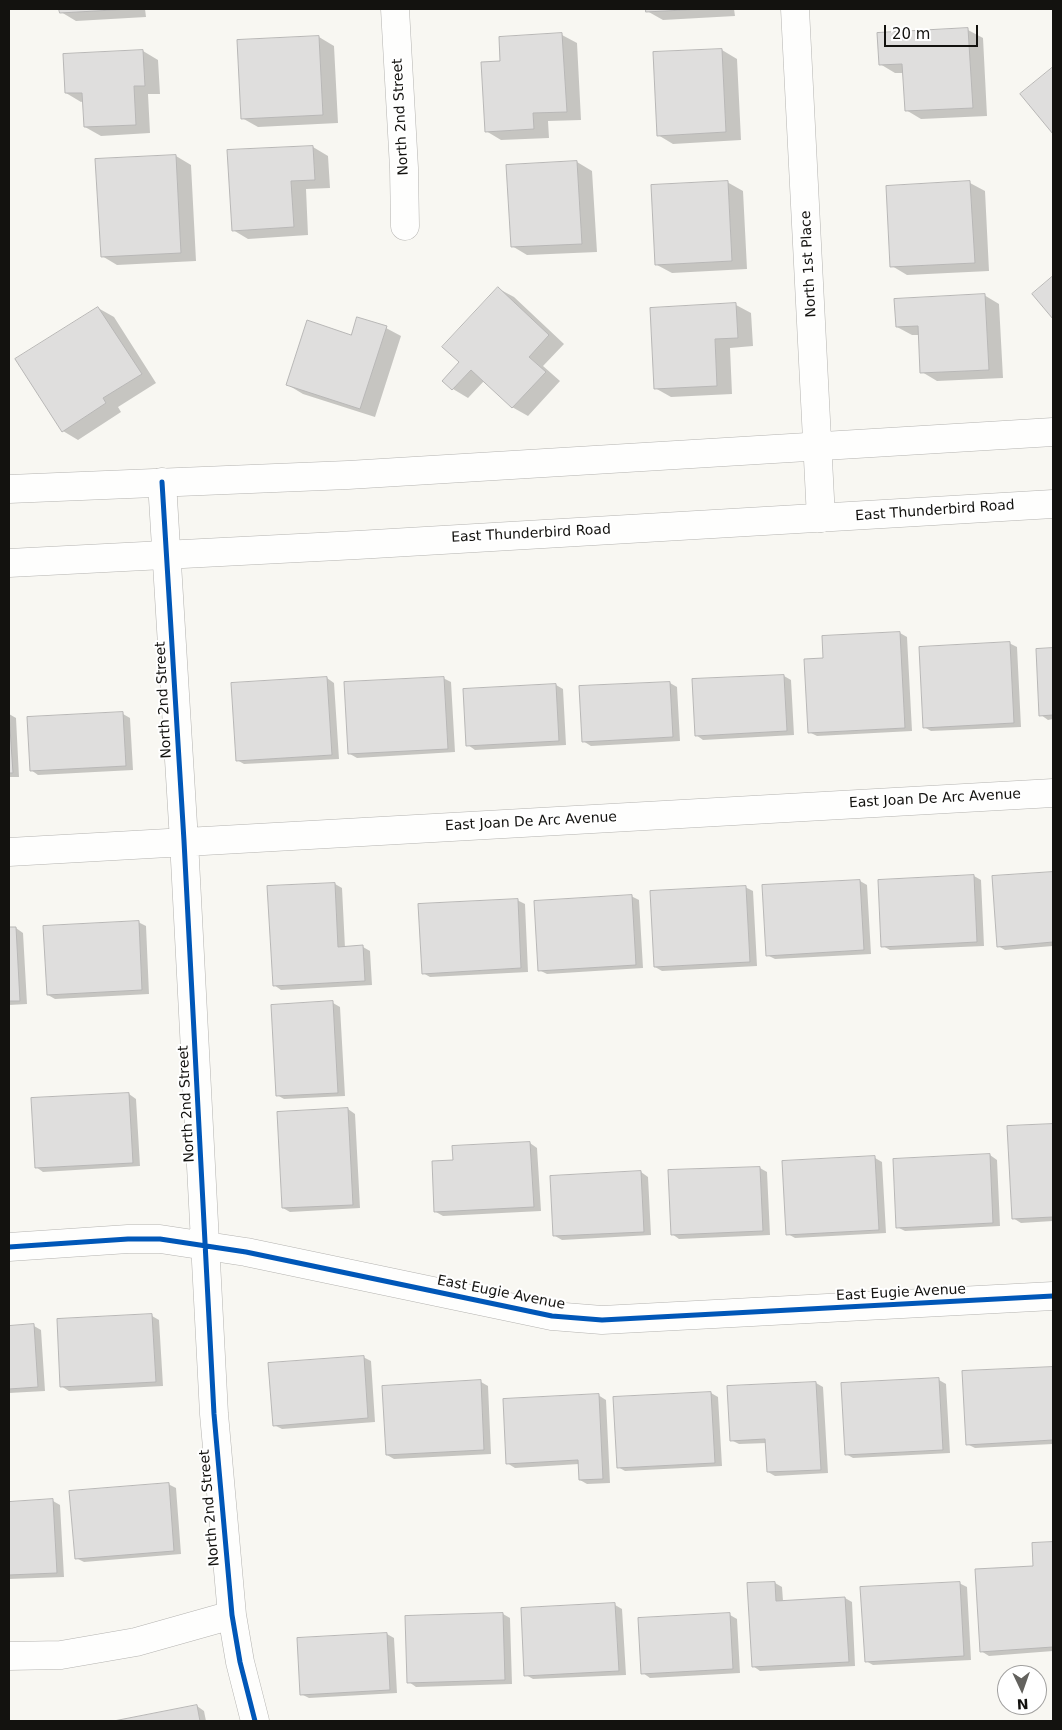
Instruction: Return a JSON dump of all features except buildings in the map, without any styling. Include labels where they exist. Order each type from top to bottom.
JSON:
[{"type":"street","name":"North 2nd Street","points":[[395,9],[404,168],[405,226]]},
{"type":"street","name":"North 1st Place","points":[[796,9],[821,518]]},
{"type":"street","points":[[9,489],[348,475],[1053,432]]},
{"type":"street","name":"North 2nd Street","points":[[162,482],[184,841],[214,1414],[232,1615],[240,1662],[255,1721]]},
{"type":"street","name":"East Thunderbird Road","points":[[9,563],[357,545],[1053,504]]},
{"type":"street","name":"East Joan De Arc Avenue","points":[[9,852],[1053,793]]},
{"type":"street","name":"East Eugie Avenue","points":[[9,1247],[128,1239],[160,1239],[246,1252],[552,1316],[602,1320],[1053,1296]]},
{"type":"street","points":[[9,1656],[60,1655],[136,1642],[232,1615]]},
{"type":"cycle path","points":[[162,482],[184,841],[214,1414],[232,1615],[240,1662],[255,1721]]},
{"type":"cycle path","points":[[9,1247],[128,1239],[160,1239],[246,1252],[552,1316],[602,1320],[1053,1296]]}]
